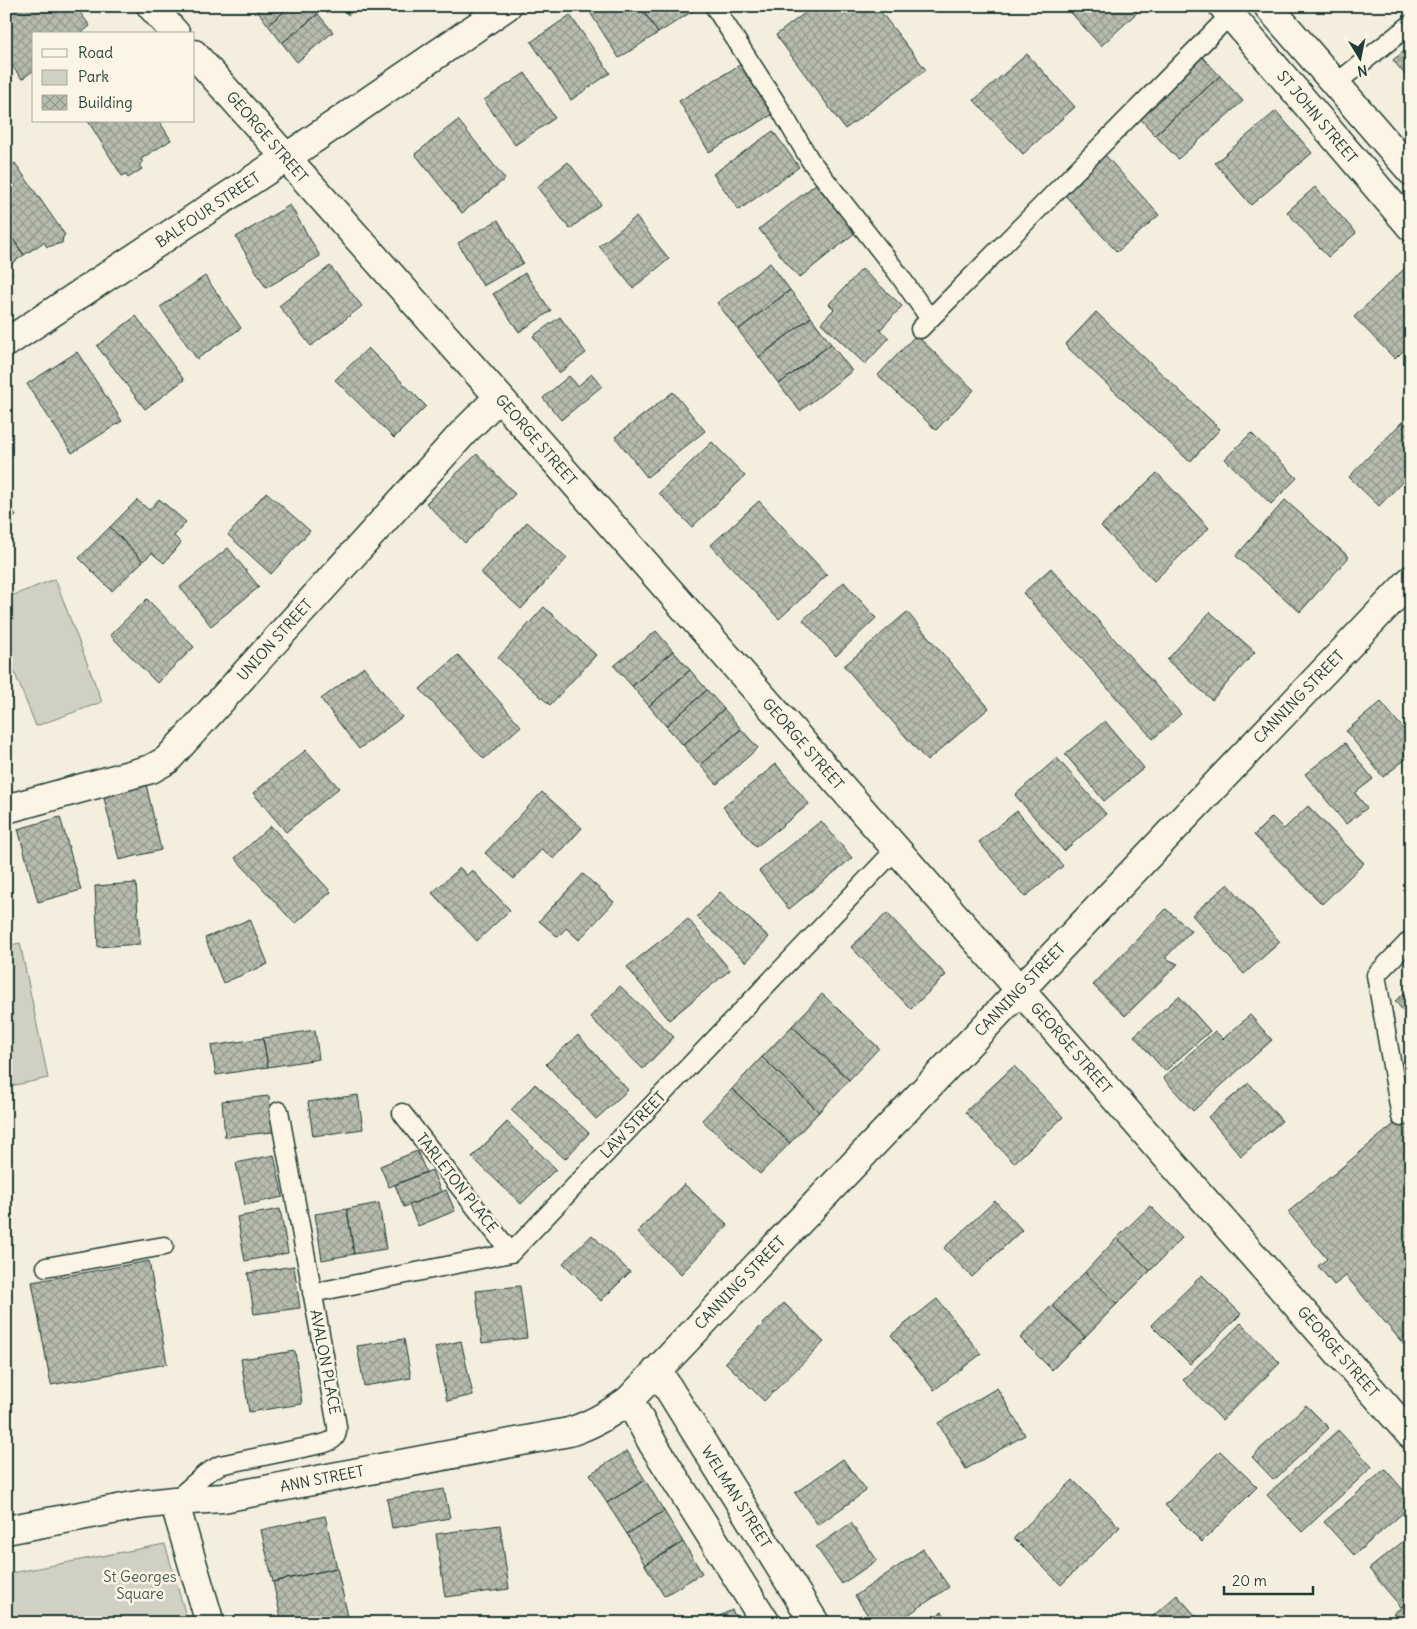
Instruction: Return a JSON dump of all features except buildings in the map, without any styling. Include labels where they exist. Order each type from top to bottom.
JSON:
[{"type":"street","points":[[151,6],[174,32]]},
{"type":"street","name":"BALFOUR STREET","points":[[6,343],[285,158],[507,6]]},
{"type":"street","points":[[1268,6],[1411,170]]},
{"type":"street","name":"ST JOHN STREET","points":[[1227,10],[1411,227]]},
{"type":"street","name":"GEORGE STREET","points":[[195,55],[1411,1436]]},
{"type":"street","points":[[1308,106],[1335,84]]},
{"type":"street","name":"UNION STREET","points":[[6,809],[151,769],[167,760],[462,433],[498,397]]},
{"type":"street","name":"CANNING STREET","points":[[629,1400],[1411,580]]},
{"type":"street","name":"WELMAN STREET","points":[[657,1370],[816,1623]]},
{"type":"street","points":[[629,1400],[653,1444],[766,1623]]},
{"type":"street","name":"ANN STREET","points":[[6,1530],[88,1513],[174,1501],[207,1487],[569,1432],[607,1416],[629,1400]]},
{"type":"street","points":[[174,1501],[210,1623]]},
{"type":"lane","points":[[714,6],[777,104],[810,160],[897,272],[925,324],[1227,10]]},
{"type":"lane","points":[[1335,84],[1411,24]]},
{"type":"lane","name":"LAW STREET","points":[[511,1253],[896,849]]},
{"type":"lane","points":[[1402,1118],[1376,975],[1411,939]]},
{"type":"lane","name":"AVALON PLACE","points":[[207,1487],[229,1462],[322,1444],[335,1439],[337,1426],[279,1111]]},
{"type":"lane","name":"TARLETON PLACE","points":[[402,1113],[511,1253]]},
{"type":"lane","points":[[46,1267],[164,1246]]},
{"type":"lane","points":[[312,1293],[511,1253]]},
{"type":"green space","points":[[55,579],[102,702],[36,726],[6,651],[6,598]]},
{"type":"green space","points":[[20,943],[48,1078],[6,1087],[6,946]]},
{"type":"green space","name":"St Georges Square","points":[[165,1544],[188,1623],[6,1623],[6,1574]]}]
